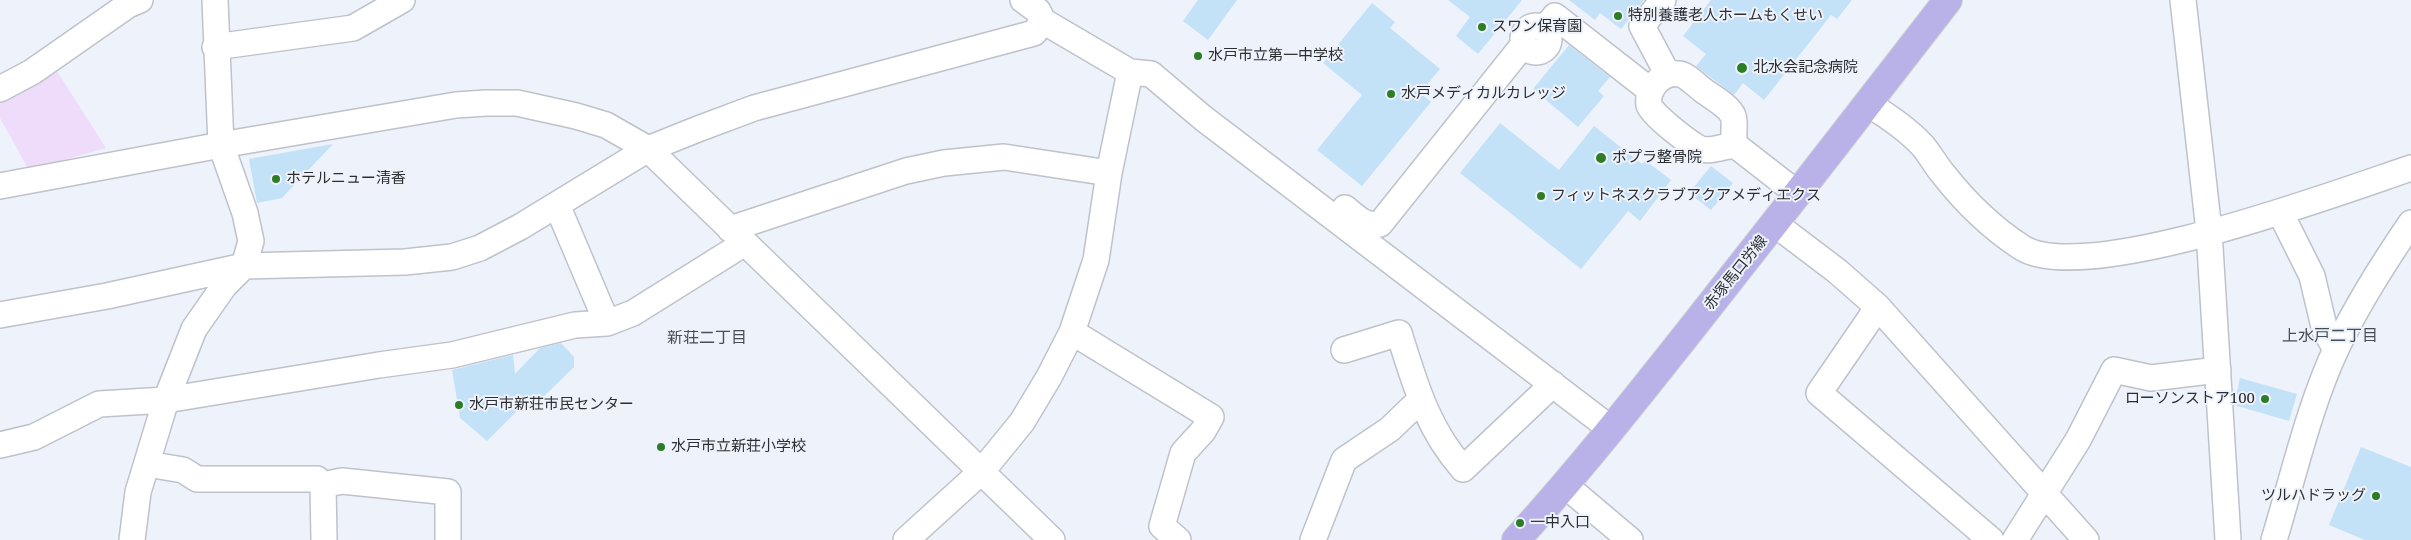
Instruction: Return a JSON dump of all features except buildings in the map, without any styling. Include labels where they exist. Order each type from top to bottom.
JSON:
[{"type":"main road","name":"赤塚馬口労線","points":[[1516,540],[1566,486],[1775,224],[1948,0]]},
{"type":"street","points":[[132,540],[138,492],[166,400],[194,329],[224,286],[244,266],[251,241],[245,214],[221,145],[215,47],[215,0]]},
{"type":"street","points":[[215,47],[353,28],[402,0]]},
{"type":"street","points":[[1023,0],[1038,11],[1043,21],[1130,72],[1151,74],[1204,118],[1306,197],[1611,429]]},
{"type":"street","points":[[1660,83],[1642,26],[1662,0]]},
{"type":"street","points":[[2183,0],[2209,232],[2228,540]]},
{"type":"street","points":[[0,89],[32,72],[131,2]]},
{"type":"street","points":[[1306,197],[1312,191],[1322,190],[1366,224],[1374,226],[1380,224],[1524,44],[1533,52],[1544,49],[1550,39],[1545,28],[1555,16],[1660,83]]},
{"type":"street","points":[[0,315],[107,296],[244,266],[405,262],[452,257],[480,248],[557,205],[648,149],[754,108],[1034,33],[1043,21]]},
{"type":"street","points":[[911,539],[982,471],[1022,422],[1049,377],[1072,332],[1096,260],[1109,173],[1130,72]]},
{"type":"street","points":[[1734,145],[1707,150],[1696,146],[1652,112],[1649,104],[1660,83],[1681,74],[1730,111],[1734,121],[1732,136],[1734,145],[1798,194]]},
{"type":"street","points":[[0,186],[221,145],[456,105],[517,103],[576,116],[606,125],[648,149],[1052,540]]},
{"type":"street","points":[[1868,104],[1896,121],[1922,146],[1969,204],[2024,249],[2044,256],[2064,259],[2130,252],[2209,232],[2280,212],[2411,168]]},
{"type":"street","points":[[0,445],[34,437],[99,404],[166,400],[452,355],[575,325],[607,323],[633,313],[738,236],[906,171],[944,163],[1004,157],[1109,173]]},
{"type":"street","points":[[557,205],[607,323]]},
{"type":"street","points":[[2280,212],[2312,276],[2325,331],[2336,349]]},
{"type":"street","points":[[2274,540],[2319,394],[2336,349],[2369,284],[2411,223]]},
{"type":"street","points":[[1775,224],[1837,271],[1878,307],[2086,540]]},
{"type":"street","points":[[1878,307],[1819,393],[1991,540]]},
{"type":"street","points":[[1072,332],[1211,417],[1203,431],[1183,453],[1162,526],[1178,540]]},
{"type":"street","points":[[1344,350],[1399,333],[1420,400],[1445,448],[1463,470],[1553,384]]},
{"type":"street","points":[[2015,540],[2078,440],[2114,370],[2151,378],[2218,370]]},
{"type":"street","points":[[1313,540],[1344,460],[1390,429],[1420,400]]},
{"type":"street","points":[[148,464],[184,470],[197,478],[317,479],[323,485],[324,540]]},
{"type":"street","points":[[323,485],[342,482],[448,492],[448,540]]},
{"type":"street","points":[[1566,486],[1630,540]]},
{"type":"shaded area","points":[[55,68],[106,148],[29,170],[0,118],[0,103]]},
{"type":"place","name":"特別養護老人ホームもくせい","points":[[1618,16]]},
{"type":"place","name":"スワン保育園","points":[[1482,27]]},
{"type":"place","name":"水戸市立第一中学校","points":[[1198,56]]},
{"type":"place","name":"北水会記念病院","points":[[1742,68]]},
{"type":"place","name":"水戸メディカルカレッジ","points":[[1391,94]]},
{"type":"place","name":"ポプラ整骨院","points":[[1601,158]]},
{"type":"place","name":"ホテルニュー清香","points":[[276,179]]},
{"type":"place","name":"フィットネスクラブアクアメディエクス","points":[[1541,196]]},
{"type":"place","name":"ローソンストア100","points":[[2265,399]]},
{"type":"place","name":"水戸市新荘市民センター","points":[[459,405]]},
{"type":"place","name":"水戸市立新荘小学校","points":[[661,447]]},
{"type":"place","name":"ツルハドラッグ","points":[[2376,496]]},
{"type":"place","name":"一中入口","points":[[1520,523]]},
{"type":"district","name":"上水戸二丁目","points":[[2330,336]]},
{"type":"district","name":"新荘二丁目","points":[[707,338]]}]
